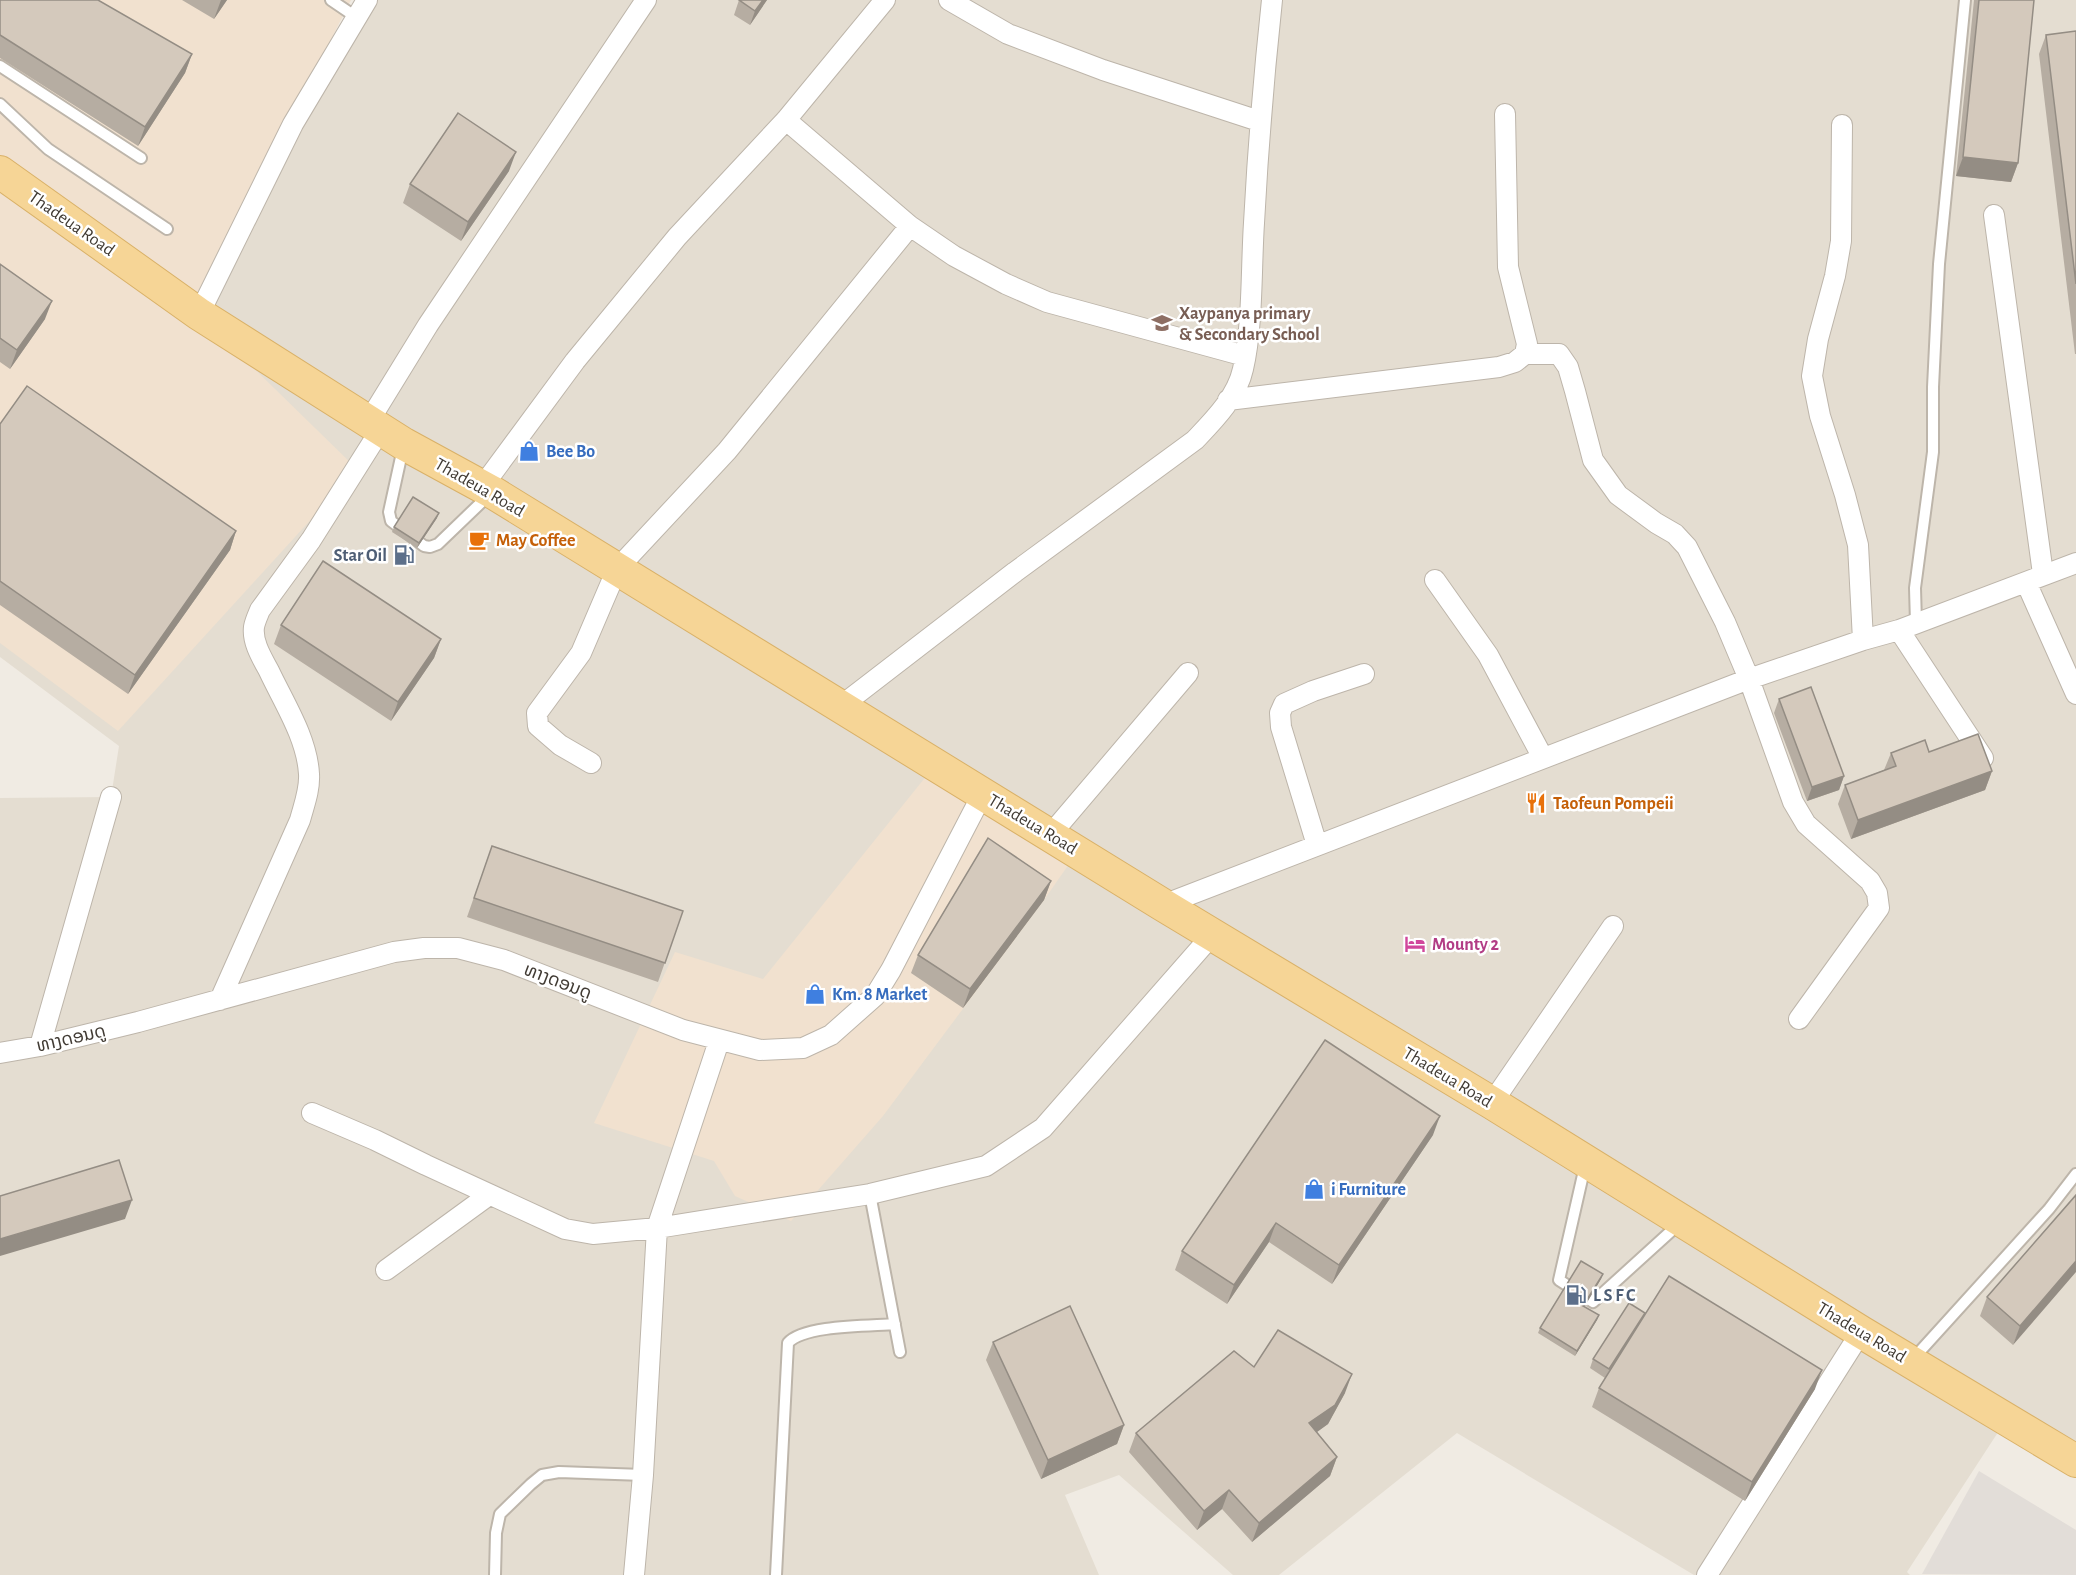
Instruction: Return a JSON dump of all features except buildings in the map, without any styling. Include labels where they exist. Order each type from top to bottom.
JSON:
[{"type":"main road","name":"Thadeua Road","points":[[0,172],[199,314],[384,432],[487,490],[617,569],[1163,905],[1492,1103],[1861,1332],[2076,1461]]},
{"type":"street","points":[[199,314],[293,124],[367,0]]},
{"type":"street","points":[[220,1000],[300,820],[307,796],[309,775],[306,755],[297,728],[257,645],[254,628],[260,610],[311,540],[384,432],[428,325],[646,0]]},
{"type":"street","points":[[487,490],[574,361],[677,237],[786,120],[885,0]]},
{"type":"street","points":[[949,0],[1008,34],[1103,70],[1259,121]]},
{"type":"street","points":[[841,706],[1015,572],[1195,440],[1218,415],[1228,400],[1243,370],[1245,356],[1259,121],[1272,0]]},
{"type":"street","points":[[1505,114],[1508,267],[1527,344],[1525,354]]},
{"type":"street","points":[[786,120],[910,226],[954,256],[1006,284],[1047,302],[1245,356]]},
{"type":"street","points":[[1842,125],[1841,241],[1835,276],[1818,339],[1812,376],[1820,416],[1858,545],[1863,640]]},
{"type":"street","points":[[1994,215],[2035,578],[2076,694]]},
{"type":"street","points":[[591,763],[560,745],[538,726],[537,713],[581,653],[617,569],[727,451],[910,226]]},
{"type":"street","points":[[1228,400],[1499,367],[1515,362],[1525,354],[1559,354],[1568,367],[1593,460],[1618,495],[1675,534],[1687,547],[1725,622],[1749,680],[1793,802],[1806,824],[1870,881],[1877,893],[1879,908],[1799,1019]]},
{"type":"street","points":[[1163,905],[1749,680],[1907,626],[2076,563]]},
{"type":"street","points":[[1435,580],[1488,655],[1543,758]]},
{"type":"street","points":[[1907,626],[1986,763]]},
{"type":"street","points":[[1051,834],[1188,673]]},
{"type":"street","points":[[1317,845],[1281,727],[1280,713],[1284,704],[1313,691],[1364,674]]},
{"type":"street","name":"ທາງດອນດູ","points":[[0,1053],[40,1046],[220,1000],[394,951],[424,948],[458,948],[504,960],[683,1030],[719,1041],[760,1050],[803,1048],[831,1035],[875,996],[891,970],[983,793]]},
{"type":"street","points":[[40,1046],[111,797]]},
{"type":"street","points":[[1492,1103],[1613,926]]},
{"type":"street","points":[[312,1113],[565,1229],[593,1234],[657,1228],[870,1194],[986,1166],[1043,1128],[1213,934]]},
{"type":"street","points":[[634,1575],[643,1475],[657,1228],[719,1041]]},
{"type":"street","points":[[386,1270],[489,1195]]},
{"type":"street","points":[[1707,1575],[1861,1332]]},
{"type":"lane","points":[[331,0],[356,17]]},
{"type":"lane","points":[[1907,626],[1915,588],[1933,452],[1933,387],[1939,264],[1965,0]]},
{"type":"lane","points":[[0,66],[141,158]]},
{"type":"lane","points":[[0,104],[48,149],[167,229]]},
{"type":"lane","points":[[384,432],[391,521],[424,546],[430,547],[438,544],[487,490]]},
{"type":"lane","points":[[1586,1162],[1559,1280],[1593,1302],[1682,1221]]},
{"type":"lane","points":[[1911,1362],[2049,1209],[2076,1174]]},
{"type":"lane","points":[[870,1194],[900,1352]]},
{"type":"lane","points":[[776,1575],[788,1343],[793,1337],[815,1330],[895,1323]]},
{"type":"lane","points":[[495,1575],[496,1533],[500,1515],[542,1475],[560,1472],[643,1475]]},
{"type":"shaded area","points":[[0,0],[351,0],[194,310],[357,469],[118,731],[0,643]]},
{"type":"shaded area","points":[[368,0],[2076,0],[2076,1461],[2006,1420],[1907,1572],[1910,1575],[1694,1575],[1457,1433],[1279,1575],[1233,1575],[1119,1475],[1065,1495],[1099,1575],[0,1575],[0,798],[111,797],[119,746],[0,657],[0,172],[194,309]]},
{"type":"shaded area","name":"Km. 8 Market","points":[[936,764],[1078,851],[883,1116],[791,1221],[735,1196],[714,1161],[594,1123],[675,952],[763,979]]},
{"type":"shaded area","points":[[1979,1471],[2076,1530],[2076,1575],[1922,1574]]},
{"type":"place","name":"Xaypanya primary & Secondary School","points":[[1162,323]]},
{"type":"place","name":"Bee Bo","points":[[529,451]]},
{"type":"place","name":"May Coffee","points":[[479,540]]},
{"type":"place","name":"Star Oil","points":[[404,555]]},
{"type":"place","name":"Taofeun Pompeii","points":[[1536,803]]},
{"type":"place","name":"Mounty 2","points":[[1415,944]]},
{"type":"place","name":"Km. 8 Market","points":[[815,994]]},
{"type":"place","name":"i Furniture","points":[[1314,1189]]},
{"type":"place","name":"L S F C","points":[[1576,1295]]}]
